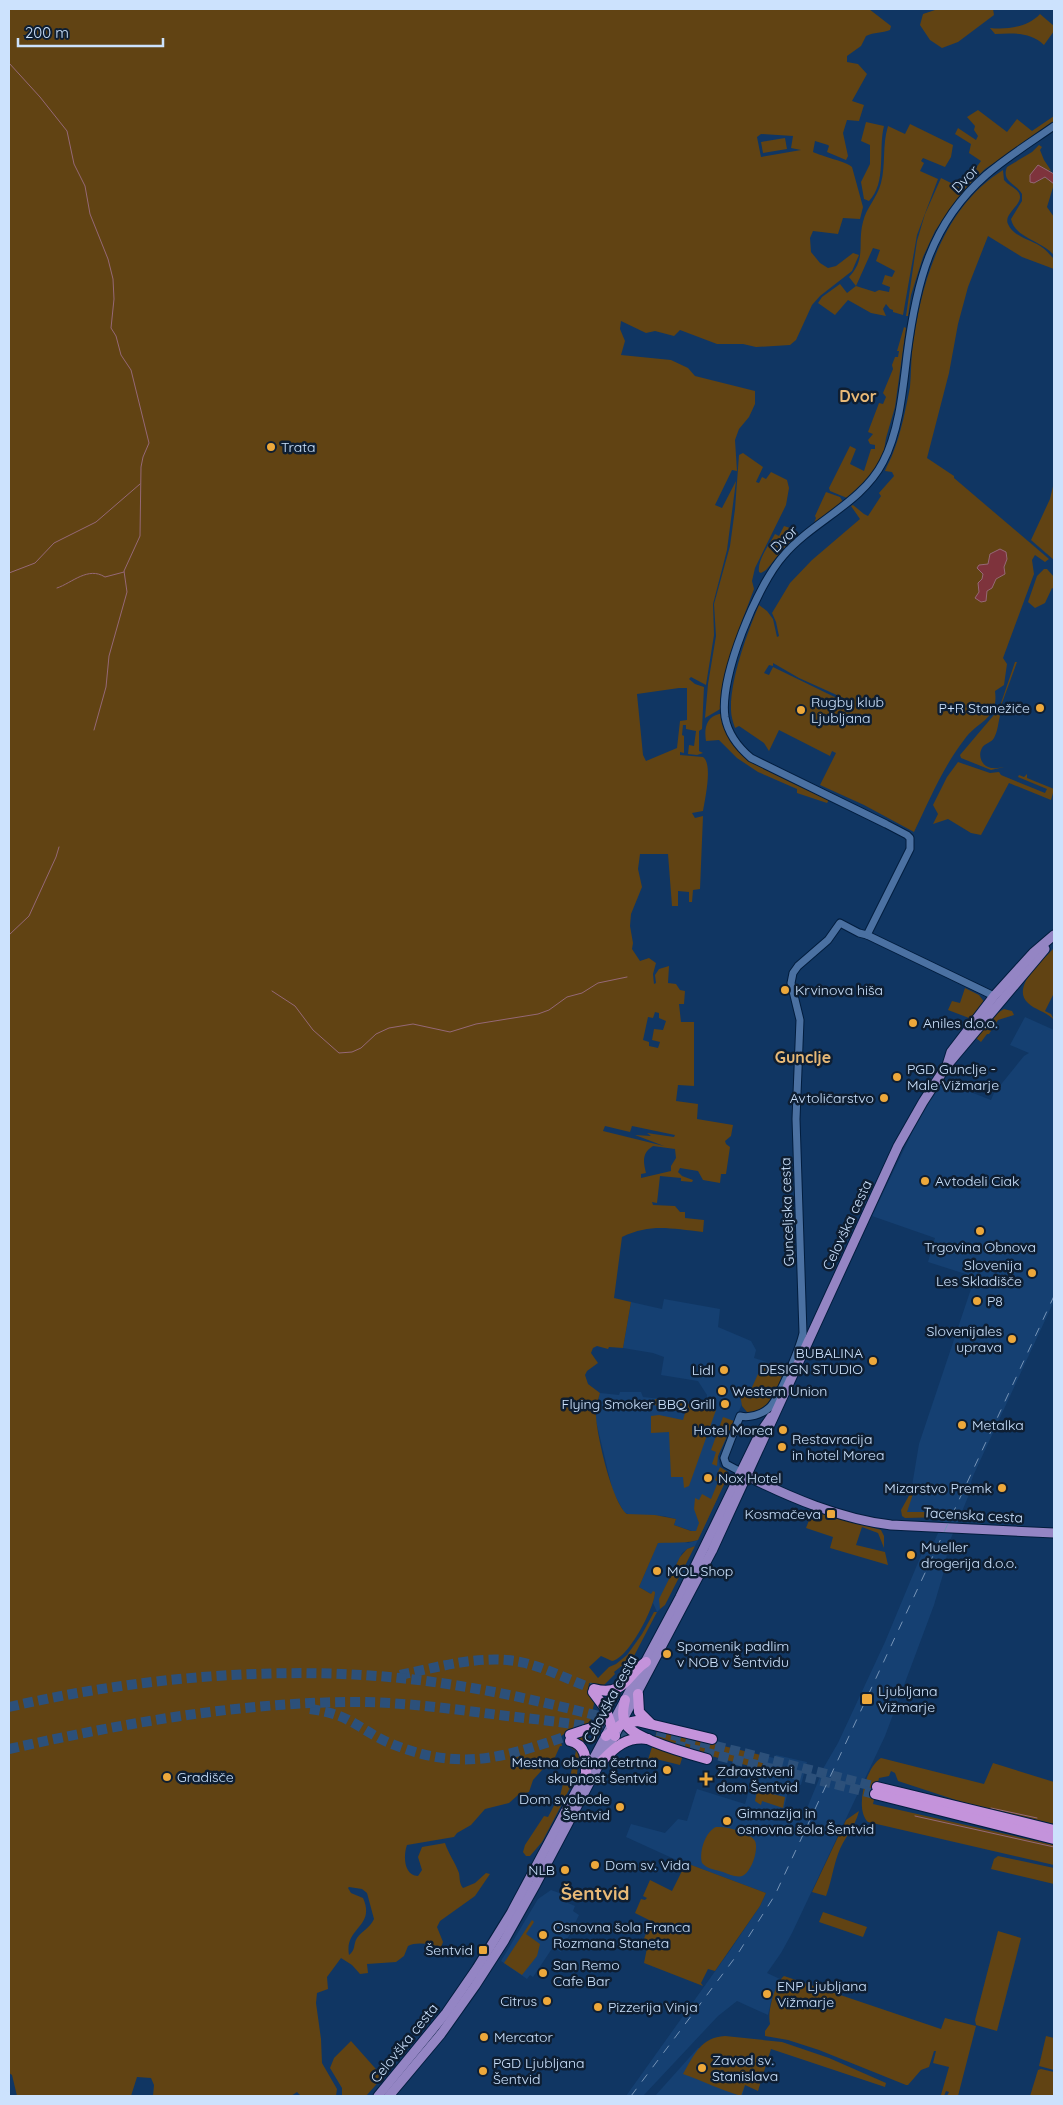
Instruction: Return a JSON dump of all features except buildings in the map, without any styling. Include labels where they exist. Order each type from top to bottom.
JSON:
[{"type":"highway","points":[[646,1662],[624,1684],[596,1694],[617,1725],[631,1729],[652,1740],[707,1759]]},
{"type":"highway","points":[[638,1694],[639,1712],[642,1717],[656,1726]]},
{"type":"highway","points":[[617,1725],[628,1703]]},
{"type":"highway","points":[[586,1775],[584,1751],[572,1739],[585,1730],[598,1726],[637,1721],[712,1739]]},
{"type":"highway","points":[[602,1761],[615,1748],[625,1742],[639,1738],[652,1740]]},
{"type":"highway","points":[[1054,1830],[1012,1820],[1002,1814],[876,1791],[1002,1827],[1054,1839]]},
{"type":"main road","name":"Celovška cesta","points":[[628,1703],[646,1662],[781,1402],[898,1146],[947,1064],[951,1052],[998,998],[1033,953],[1054,936]]},
{"type":"main road","name":"Celovška cesta","points":[[628,1703],[638,1694],[690,1596],[744,1474]]},
{"type":"main road","name":"Tacenska cesta","points":[[744,1474],[846,1516],[891,1525],[1054,1533]]},
{"type":"main road","name":"Celovška cesta","points":[[389,2096],[441,2034],[491,1961],[536,1884],[602,1761],[617,1725]]},
{"type":"main road","name":"Celovška cesta","points":[[378,2096],[432,2031],[482,1961],[520,1897],[586,1775],[617,1725]]},
{"type":"street","name":"Dvor","points":[[868,934],[910,849],[910,838],[886,824],[764,766],[745,753],[731,734],[725,716],[726,696],[731,671],[750,612],[774,567],[802,537],[868,484],[885,458],[901,400],[916,299],[927,260],[940,232],[962,200],[986,175],[1054,126]]},
{"type":"street","name":"Gunceljska cesta","points":[[744,1474],[726,1464],[724,1458],[743,1416],[762,1413],[772,1404],[798,1350],[803,1333],[796,1119],[800,1020],[791,983],[793,973],[798,966],[828,940],[840,923],[859,933],[868,934]]},
{"type":"street","points":[[868,934],[998,998]]},
{"type":"shaded area","points":[[9,9],[869,9],[891,26],[890,30],[866,36],[861,46],[847,56],[847,62],[858,64],[867,74],[852,101],[864,105],[859,121],[847,120],[843,133],[848,156],[846,160],[827,152],[828,145],[815,141],[813,152],[852,167],[863,207],[860,219],[843,218],[838,234],[813,231],[810,238],[811,252],[820,263],[828,268],[836,266],[853,253],[859,255],[852,271],[820,296],[812,305],[796,340],[790,345],[756,347],[743,344],[717,344],[680,330],[674,336],[655,331],[646,333],[621,321],[620,329],[625,341],[621,355],[671,360],[688,368],[695,376],[755,391],[755,404],[749,417],[739,429],[735,440],[737,471],[732,470],[715,505],[722,508],[736,481],[727,550],[713,604],[714,635],[706,685],[691,677],[689,679],[695,684],[704,687],[702,729],[699,731],[699,751],[703,753],[697,755],[688,754],[689,745],[694,746],[696,731],[686,729],[686,725],[683,725],[682,735],[684,736],[684,753],[680,752],[680,755],[703,757],[708,767],[708,782],[703,811],[692,813],[695,818],[703,816],[700,889],[693,890],[692,902],[689,902],[689,892],[678,891],[678,906],[672,906],[668,854],[640,854],[638,869],[642,887],[631,914],[630,926],[633,943],[632,949],[640,961],[649,958],[656,963],[653,974],[654,984],[656,983],[655,975],[659,969],[669,966],[668,983],[676,984],[680,990],[685,991],[684,1004],[679,1004],[681,1022],[694,1022],[694,1086],[678,1085],[676,1101],[698,1104],[697,1119],[733,1125],[731,1136],[725,1141],[730,1147],[726,1174],[721,1174],[720,1183],[703,1180],[698,1171],[680,1168],[678,1172],[682,1176],[693,1180],[692,1182],[681,1181],[681,1178],[660,1176],[657,1203],[652,1202],[653,1205],[675,1206],[680,1212],[685,1212],[685,1218],[704,1220],[703,1232],[652,1228],[622,1237],[614,1298],[631,1302],[623,1348],[609,1347],[608,1349],[597,1346],[593,1348],[591,1353],[598,1363],[587,1371],[585,1375],[588,1384],[600,1393],[596,1413],[602,1453],[616,1496],[627,1514],[655,1515],[676,1519],[674,1525],[696,1531],[699,1523],[694,1509],[695,1498],[699,1500],[702,1494],[711,1499],[718,1482],[715,1480],[720,1467],[728,1472],[728,1476],[698,1540],[658,1543],[639,1587],[651,1594],[653,1591],[655,1592],[651,1609],[633,1642],[618,1658],[612,1661],[601,1656],[589,1667],[598,1678],[609,1667],[627,1655],[642,1634],[654,1612],[657,1612],[634,1656],[614,1672],[615,1674],[602,1687],[589,1683],[588,1692],[595,1699],[590,1723],[568,1731],[560,1737],[562,1746],[560,1746],[552,1764],[543,1769],[533,1780],[529,1792],[518,1795],[509,1803],[485,1809],[471,1825],[457,1833],[454,1837],[407,1845],[405,1854],[406,1865],[413,1875],[418,1876],[422,1870],[418,1857],[422,1847],[445,1843],[456,1865],[463,1888],[475,1883],[486,1873],[490,1874],[475,1896],[440,1921],[437,1927],[443,1942],[441,1947],[424,1944],[408,1946],[404,1956],[396,1962],[367,1964],[368,1973],[360,1974],[352,1965],[341,1958],[327,1977],[328,1989],[317,1993],[316,2003],[322,2063],[337,2089],[336,2096],[301,2096],[297,2092],[291,2096],[153,2096],[154,2085],[151,2078],[137,2077],[131,2096],[17,2096],[12,2075],[9,2073]],"holes":[[[761,134],[793,136],[791,148],[801,150],[761,157],[757,137]],[[687,688],[687,720],[680,721],[677,748],[646,761],[643,755],[637,694]],[[655,1012],[659,1013],[659,1018],[666,1021],[663,1030],[654,1029],[652,1040],[660,1042],[658,1048],[649,1046],[649,1042],[643,1040],[648,1017],[653,1018]],[[605,1126],[630,1132],[632,1126],[675,1135],[674,1137],[647,1133],[651,1136],[635,1135],[664,1146],[603,1131]],[[653,1146],[675,1149],[676,1158],[671,1166],[671,1171],[641,1178],[641,1174],[646,1173],[644,1161],[647,1151]],[[349,1887],[362,1889],[367,1893],[374,1919],[357,1938],[353,1951],[349,1955],[351,1938],[366,1915],[363,1898],[351,1893]]]},
{"type":"shaded area","points":[[938,9],[993,9],[994,15],[958,42],[942,48],[930,40],[920,25],[923,14]]},
{"type":"shaded area","points":[[1040,14],[1054,26],[1054,31],[1044,45],[1028,36],[995,34],[990,28],[1017,27],[1030,22]]},
{"type":"shaded area","points":[[978,110],[1007,132],[1017,119],[1032,131],[1054,116],[1054,123],[985,169],[955,202],[935,231],[923,257],[911,295],[908,316],[906,316],[917,241],[925,214],[941,178],[961,188],[981,161],[969,153],[971,144],[955,134],[958,128],[976,140],[978,136],[974,130],[975,126],[967,117]]},
{"type":"shaded area","points":[[866,122],[884,126],[878,185],[875,194],[869,201],[864,199],[861,182],[870,164],[870,145],[861,141]]},
{"type":"shaded area","points":[[910,124],[953,145],[951,157],[945,167],[923,158],[921,161],[924,163],[920,171],[938,179],[917,235],[903,315],[893,312],[886,304],[883,309],[886,316],[871,313],[848,300],[835,315],[818,303],[822,297],[840,284],[847,293],[856,286],[849,277],[855,270],[860,257],[861,230],[864,217],[881,183],[888,126],[905,134]],"holes":[[[873,248],[880,250],[876,261],[895,271],[892,277],[885,275],[882,284],[890,287],[889,292],[879,290],[875,292],[856,286]]]},
{"type":"shaded area","points":[[785,138],[787,149],[763,153],[761,142]]},
{"type":"shaded area","points":[[1039,145],[1042,147],[1040,150],[1044,160],[1052,172],[1050,170],[1035,183],[1045,177],[1054,184],[1047,207],[1054,217],[1054,255],[1018,231],[1011,219],[1022,201],[1022,194],[1006,176],[1007,167],[1032,152]]},
{"type":"shaded area","points":[[1038,165],[1054,174],[1054,184],[1045,177],[1034,183],[1030,182],[1030,175]]},
{"type":"shaded area","points":[[1003,170],[1004,180],[1018,191],[1020,197],[1017,205],[1008,216],[1008,224],[1015,233],[1039,245],[1046,251],[1054,259],[1054,269],[1022,257],[988,236],[968,287],[958,324],[949,373],[927,458],[954,476],[954,478],[1049,559],[1045,562],[1035,555],[1032,560],[1034,574],[1003,658],[1007,664],[1004,685],[995,691],[994,708],[991,714],[970,733],[956,750],[914,832],[864,805],[820,785],[836,753],[832,751],[830,756],[779,730],[769,751],[764,743],[739,726],[735,728],[731,714],[731,698],[740,657],[759,605],[773,619],[777,637],[779,636],[772,613],[790,583],[812,560],[860,519],[851,506],[853,505],[868,516],[881,496],[879,493],[894,476],[892,472],[885,471],[896,445],[905,412],[910,387],[916,327],[928,275],[950,227],[964,205],[982,186]],"holes":[[[773,663],[799,678],[850,701],[853,706],[773,667],[769,675],[764,673],[769,665],[773,666]]]},
{"type":"shaded area","points":[[904,327],[906,328],[895,407],[884,451],[873,473],[847,498],[830,491],[829,488],[850,446],[856,449],[850,464],[864,471],[871,449],[875,449],[875,445],[870,444],[868,440],[873,434],[868,432],[879,403],[883,404],[886,397],[883,393],[893,369],[892,365],[895,357],[898,357],[899,351],[897,351]]},
{"type":"shaded area","points":[[743,453],[763,467],[756,482],[759,483],[762,477],[766,479],[771,472],[787,480],[789,488],[786,505],[755,568],[752,581],[754,589],[742,621],[725,684],[722,708],[705,718],[708,684],[716,636],[714,604],[730,546],[739,455]]},
{"type":"shaded area","points":[[1054,482],[1054,560],[1031,540],[1050,499]]},
{"type":"shaded area","points":[[826,492],[840,497],[843,502],[814,523],[815,516]]},
{"type":"shaded area","points":[[784,526],[790,528],[789,533],[786,534],[790,542],[766,570],[761,573],[759,572],[764,553],[775,534],[779,536]]},
{"type":"shaded area","points":[[1000,549],[1006,552],[1005,574],[996,579],[992,588],[987,591],[986,601],[981,602],[975,598],[979,592],[978,583],[982,579],[983,574],[977,568],[979,565],[988,564],[990,554]]},
{"type":"shaded area","points":[[1044,569],[1047,569],[1054,577],[1054,589],[1052,588],[1045,603],[1035,608],[1028,602],[1037,576]]},
{"type":"shaded area","points":[[1015,662],[1017,662],[998,714],[1000,716],[997,730],[993,740],[983,746],[980,755],[984,764],[989,768],[1004,767],[991,770],[961,758],[960,755],[999,709]]},
{"type":"shaded area","points":[[722,714],[734,745],[750,761],[829,800],[827,803],[797,793],[797,789],[758,772],[737,758],[719,740],[706,741],[705,732],[707,724],[711,718]]},
{"type":"shaded area","points":[[958,762],[990,773],[999,772],[1001,775],[1045,793],[1047,789],[1018,777],[1019,775],[1024,777],[1027,774],[1027,778],[1054,789],[1051,800],[1009,783],[981,835],[971,833],[948,819],[933,824],[938,814],[933,805],[947,777]]},
{"type":"shaded area","points":[[1054,948],[1054,993],[1045,1011],[1051,1014],[1054,1020],[1028,1003],[1023,989],[1030,974]]},
{"type":"shaded area","points":[[965,988],[979,995],[985,1003],[956,1043],[969,1018],[948,1010],[952,1001],[960,1003]]},
{"type":"shaded area","points":[[1004,1009],[1012,1011],[1014,1015],[998,1020],[981,1042],[976,1038],[993,1016]]},
{"type":"shaded area","points":[[1025,1017],[1054,1030],[1054,1301],[973,1476],[968,1492],[970,1492],[949,1543],[944,1571],[934,1605],[885,1736],[792,1933],[767,1973],[780,1979],[768,2015],[737,2001],[718,2016],[643,2096],[626,2096],[731,1949],[760,1906],[766,1893],[672,1858],[626,1837],[631,1824],[665,1833],[678,1819],[687,1821],[697,1789],[745,1804],[753,1777],[760,1778],[765,1756],[774,1758],[776,1755],[807,1762],[801,1785],[790,1783],[784,1808],[786,1809],[785,1813],[803,1818],[824,1767],[838,1743],[885,1642],[927,1541],[934,1542],[947,1513],[907,1512],[907,1508],[913,1494],[911,1492],[919,1444],[975,1277],[928,1262],[935,1238],[872,1216],[921,1114],[942,1081],[991,1100],[994,1093],[1024,1056],[1029,1053],[1010,1045]]},
{"type":"shaded area","points":[[664,1299],[720,1309],[718,1327],[751,1341],[756,1350],[754,1358],[767,1362],[751,1397],[743,1402],[718,1456],[720,1467],[728,1472],[728,1475],[701,1534],[674,1525],[676,1519],[664,1516],[630,1515],[624,1512],[613,1492],[596,1421],[596,1408],[600,1393],[619,1395],[620,1392],[641,1392],[643,1397],[706,1404],[707,1395],[698,1381],[661,1375],[664,1357],[653,1353],[623,1348],[631,1302],[662,1309]]},
{"type":"shaded area","points":[[763,1363],[785,1369],[776,1391],[767,1404],[755,1411],[747,1412],[742,1406],[740,1394],[748,1396]]},
{"type":"shaded area","points":[[655,1399],[691,1403],[716,1410],[689,1486],[684,1488],[683,1477],[671,1477],[669,1432],[651,1433],[651,1416],[659,1415],[683,1420],[685,1413],[654,1405]]},
{"type":"shaded area","points":[[723,1417],[734,1421],[718,1456],[717,1466],[712,1464],[716,1452],[711,1450]]},
{"type":"shaded area","points":[[911,1492],[913,1494],[907,1512],[947,1512],[944,1517],[905,1518],[902,1516],[901,1510]]},
{"type":"shaded area","points":[[813,1510],[881,1530],[884,1536],[884,1548],[878,1533],[862,1527],[856,1545],[885,1552],[888,1565],[830,1548],[833,1537],[806,1528]]},
{"type":"shaded area","points":[[698,1540],[695,1546],[682,1553],[661,1596],[660,1609],[657,1612],[653,1603],[655,1592],[651,1594],[639,1587],[658,1542],[682,1541],[688,1543]]},
{"type":"shaded area","points":[[695,1546],[665,1605],[660,1609],[659,1599],[680,1557],[687,1549]]},
{"type":"shaded area","points":[[657,1730],[765,1756],[761,1769],[688,1750],[655,1738]]},
{"type":"shaded area","points":[[588,1733],[579,1754],[577,1775],[564,1799],[560,1796],[563,1784],[568,1786],[576,1751],[570,1747],[570,1743]]},
{"type":"shaded area","points":[[653,1744],[683,1755],[680,1765],[652,1758],[648,1767],[646,1766]]},
{"type":"shaded area","points":[[881,1758],[984,1784],[993,1763],[1054,1782],[1054,1824],[962,1802],[898,1781],[895,1773],[891,1771],[889,1776],[879,1778],[873,1804],[1054,1845],[1054,1865],[868,1822],[862,1808],[864,1788],[871,1770]]},
{"type":"shaded area","points":[[757,1791],[785,1797],[783,1808],[762,1801],[761,1805],[755,1801]]},
{"type":"shaded area","points":[[558,1798],[563,1802],[542,1842],[530,1856],[526,1856],[523,1852],[525,1845],[544,1816],[548,1817]]},
{"type":"shaded area","points":[[859,1811],[838,1854],[826,1896],[812,1892],[846,1820]]},
{"type":"shaded area","points":[[716,1827],[737,1830],[755,1841],[756,1850],[753,1861],[748,1871],[742,1876],[735,1876],[712,1869],[702,1863],[701,1853],[704,1843],[709,1833]]},
{"type":"shaded area","points":[[998,1856],[1054,1868],[1054,1884],[991,1869],[994,1859]]},
{"type":"shaded area","points":[[686,1863],[766,1893],[760,1906],[715,1971],[708,1969],[701,1983],[703,1986],[644,1963],[647,1948],[641,1946],[651,1921],[635,1913],[641,1899],[645,1900],[647,1898],[643,1896],[650,1880],[672,1891]]},
{"type":"shaded area","name":"Osnovna šola Franca Rozmana Staneta","points":[[551,1890],[570,1897],[568,1903],[575,1906],[573,1911],[579,1915],[561,1952],[553,1947],[533,1977],[530,1975],[527,1979],[501,1961],[538,1899]]},
{"type":"shaded area","points":[[823,1912],[867,1927],[863,1937],[819,1922]]},
{"type":"shaded area","points":[[532,1920],[534,1922],[526,1934],[540,1944],[537,1956],[522,1975],[504,1963]]},
{"type":"shaded area","points":[[998,1931],[1021,1938],[997,2031],[976,2025],[975,2020]]},
{"type":"shaded area","points":[[784,1976],[941,2029],[945,2018],[976,2026],[958,2096],[947,2096],[949,2092],[946,2091],[944,2096],[941,2095],[949,2067],[933,2063],[936,2051],[934,2051],[929,2067],[921,2070],[906,2085],[819,2050],[788,2040],[765,2036],[765,2031],[770,2024],[772,1998]]},
{"type":"shaded area","points":[[725,2036],[782,2042],[829,2058],[886,2083],[885,2087],[771,2049],[758,2091],[745,2085],[741,2096],[683,2074],[704,2043],[717,2037]]},
{"type":"shaded area","points":[[1046,2036],[1054,2038],[1054,2070],[1039,2066]]},
{"type":"shaded area","points":[[351,2041],[383,2077],[366,2096],[342,2096],[342,2088],[330,2068],[334,2058]]},
{"type":"shaded area","name":"Zavod sv. Stanislava","points":[[698,2048],[725,2058],[745,2085],[742,2096],[655,2096]]},
{"type":"shaded area","points":[[1038,2070],[1054,2072],[1054,2096],[1030,2096]]},
{"type":"waterway","points":[[9,63],[40,97],[67,131],[74,164],[85,186],[90,214],[108,259],[113,279],[114,299],[111,328],[116,336],[121,355],[131,370],[149,443],[141,467],[140,536],[124,571],[127,592],[109,656],[106,687],[94,730]]},
{"type":"waterway","points":[[9,573],[35,563],[54,543],[96,522],[140,484]]},
{"type":"waterway","points":[[57,588],[86,574],[99,574],[105,577],[124,572]]},
{"type":"waterway","points":[[9,935],[29,916],[59,847]]},
{"type":"waterway","points":[[272,991],[295,1006],[313,1030],[339,1053],[352,1052],[361,1048],[376,1034],[389,1028],[413,1024],[450,1032],[476,1024],[538,1014],[549,1010],[567,997],[582,993],[598,983],[627,977]]},
{"type":"waterway","points":[[991,1808],[1037,1818]]},
{"type":"waterway","points":[[915,1816],[1054,1847]]},
{"type":"tunnel","points":[[400,1675],[462,1662],[510,1660],[543,1668],[594,1689]]},
{"type":"tunnel","points":[[9,1707],[108,1688],[160,1681],[212,1676],[317,1673],[368,1675],[443,1683],[517,1697],[614,1720]]},
{"type":"tunnel","points":[[9,1749],[185,1715],[275,1705],[364,1702],[436,1707],[574,1724],[641,1737]]},
{"type":"tunnel","points":[[310,1709],[341,1716],[387,1742],[436,1757],[479,1759],[500,1756],[570,1735]]},
{"type":"tunnel","points":[[657,1731],[877,1787]]},
{"type":"tunnel","points":[[675,1745],[875,1794]]},
{"type":"railway","points":[[631,2096],[737,1955],[775,1895],[1054,1296]]},
{"type":"place","name":"Trata","points":[[271,447]]},
{"type":"place","name":"P+R Stanežiče","points":[[1040,708]]},
{"type":"place","name":"Rugby klub Ljubljana","points":[[801,710]]},
{"type":"place","name":"Krvinova hiša","points":[[785,990]]},
{"type":"place","name":"Aniles d.o.o.","points":[[913,1023]]},
{"type":"place","name":"PGD Gunclje - Male Vižmarje","points":[[897,1077]]},
{"type":"place","name":"Avtoličarstvo","points":[[884,1098]]},
{"type":"place","name":"Avtodeli Ciak","points":[[925,1181]]},
{"type":"place","name":"Trgovina Obnova","points":[[980,1231]]},
{"type":"place","name":"Slovenija Les Skladišče","points":[[1032,1273]]},
{"type":"place","name":"P8","points":[[977,1301]]},
{"type":"place","name":"Slovenijales uprava","points":[[1012,1339]]},
{"type":"place","name":"BUBALINA DESIGN STUDIO","points":[[873,1361]]},
{"type":"place","name":"Lidl","points":[[724,1370]]},
{"type":"place","name":"Western Union","points":[[722,1391]]},
{"type":"place","name":"Flying Smoker BBQ Grill","points":[[725,1404]]},
{"type":"place","name":"Metalka","points":[[962,1425]]},
{"type":"place","name":"Hotel Morea","points":[[783,1430]]},
{"type":"place","name":"Restavracija in hotel Morea","points":[[782,1447]]},
{"type":"place","name":"Nox Hotel","points":[[708,1478]]},
{"type":"place","name":"Mizarstvo Premk","points":[[1002,1488]]},
{"type":"place","name":"Kosmačeva","points":[[831,1514]]},
{"type":"place","name":"Mueller drogerija d.o.o.","points":[[911,1555]]},
{"type":"place","name":"MOL Shop","points":[[657,1571]]},
{"type":"place","name":"Spomenik padlim v NOB v Šentvidu","points":[[667,1654]]},
{"type":"place","name":"Ljubljana Vižmarje","points":[[867,1699]]},
{"type":"place","name":"Mestna občina četrtna skupnost Šentvid","points":[[667,1770]]},
{"type":"place","name":"Gradišče","points":[[167,1777]]},
{"type":"place","name":"Zdravstveni dom Šentvid","points":[[706,1779]]},
{"type":"place","name":"Dom svobode Šentvid","points":[[620,1807]]},
{"type":"place","name":"Gimnazija in osnovna šola Šentvid","points":[[727,1821]]},
{"type":"place","name":"Dom sv. Vida","points":[[595,1865]]},
{"type":"place","name":"NLB","points":[[565,1870]]},
{"type":"place","name":"Osnovna šola Franca Rozmana Staneta","points":[[543,1935]]},
{"type":"place","name":"Šentvid","points":[[483,1950]]},
{"type":"place","name":"San Remo Cafe Bar","points":[[543,1973]]},
{"type":"place","name":"ENP Ljubljana Vižmarje","points":[[767,1994]]},
{"type":"place","name":"Citrus","points":[[547,2001]]},
{"type":"place","name":"Pizzerija Vinja","points":[[598,2007]]},
{"type":"place","name":"Mercator","points":[[484,2037]]},
{"type":"place","name":"Zavod sv. Stanislava","points":[[702,2068]]},
{"type":"place","name":"PGD Ljubljana Šentvid","points":[[483,2071]]},
{"type":"district","name":"Dvor","points":[[858,396]]},
{"type":"district","name":"Gunclje","points":[[803,1057]]},
{"type":"district","name":"Šentvid","points":[[595,1893]]}]
